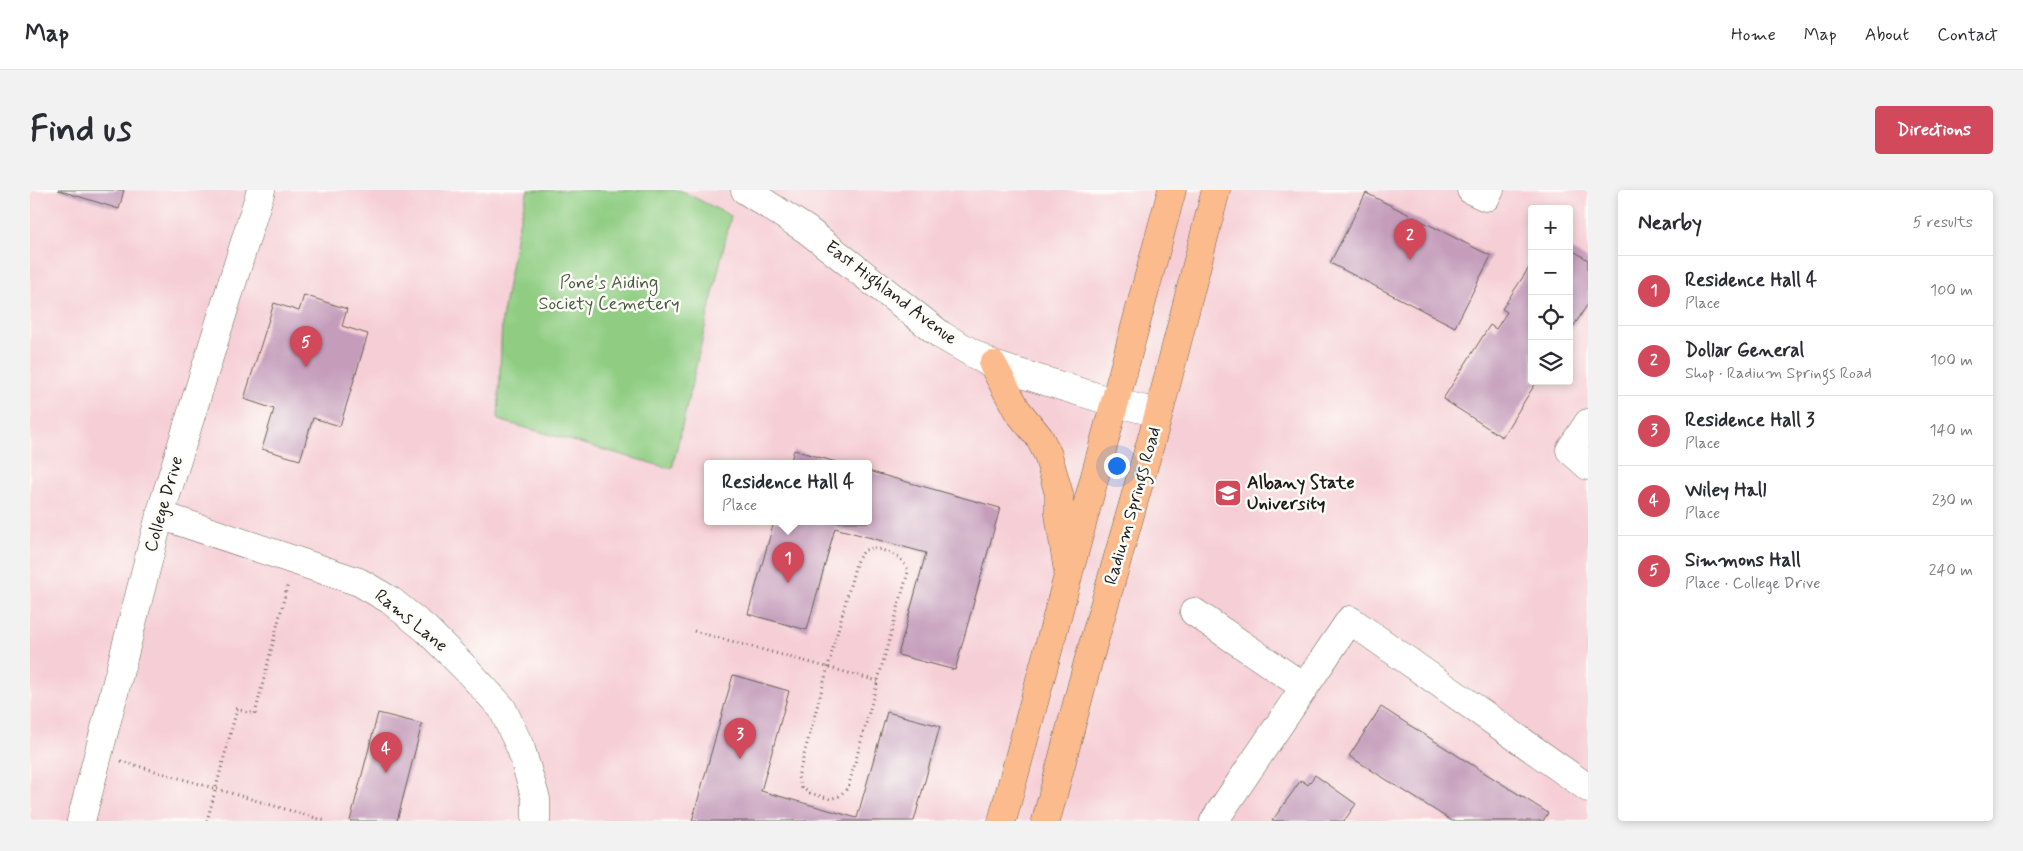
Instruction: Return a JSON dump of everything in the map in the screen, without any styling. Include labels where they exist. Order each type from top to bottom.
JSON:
[{"type":"main road","points":[[1002,821],[1172,190]]},
{"type":"main road","name":"Radium Springs Road","points":[[1046,821],[1088,662],[1160,413],[1216,190]]},
{"type":"main road","points":[[993,365],[1017,410],[1039,437],[1048,455],[1059,494],[1059,514],[1068,573]]},
{"type":"street","name":"College Drive","points":[[81,821],[160,515],[261,190]]},
{"type":"street","points":[[1471,190],[1486,197],[1490,190]]},
{"type":"street","name":"East Highland Avenue","points":[[757,193],[941,335],[993,365],[1116,403],[1160,413]]},
{"type":"street","points":[[1588,423],[1570,450],[1588,466]]},
{"type":"street","name":"Rams Lane","points":[[160,515],[359,582],[390,600],[426,629],[502,708],[521,749],[536,799],[536,821]]},
{"type":"street","points":[[1194,612],[1304,688]]},
{"type":"street","points":[[1214,821],[1350,620],[1588,788]]},
{"type":"path","points":[[874,548],[895,554],[905,563],[908,572],[878,681],[848,788],[840,796],[830,799],[810,794],[802,788],[798,777],[857,560],[865,550],[874,548]]},
{"type":"path","points":[[207,821],[237,709],[254,714],[294,560]]},
{"type":"path","points":[[694,631],[878,681]]},
{"type":"path","points":[[98,754],[326,821]]},
{"type":"shaded area","name":"Albany State University","points":[[30,190],[1588,190],[1588,821],[30,821]]},
{"type":"green space","name":"Pone's Aiding Society Cemetery","points":[[528,190],[680,190],[731,216],[672,469],[498,420],[502,319],[518,227]]},
{"type":"building","points":[[58,190],[124,190],[119,209]]},
{"type":"building","points":[[1366,193],[1491,256],[1455,327],[1330,263]]},
{"type":"building","points":[[1573,251],[1588,260],[1588,304],[1573,327]]},
{"type":"building","points":[[1528,269],[1528,385],[1534,385],[1502,437],[1443,399],[1490,325],[1496,329],[1507,312],[1502,309]]},
{"type":"building","points":[[304,295],[347,309],[342,326],[368,334],[340,426],[313,418],[300,460],[262,449],[274,409],[244,399],[274,303],[299,311]]},
{"type":"building","points":[[794,450],[829,460],[791,460]]},
{"type":"building","points":[[872,472],[1000,508],[955,670],[898,655],[926,553],[835,528],[807,630],[748,614],[773,525],[872,525]]},
{"type":"building","points":[[733,675],[789,691],[761,791],[857,818],[887,712],[940,726],[914,821],[692,821]]},
{"type":"building","points":[[1381,707],[1548,813],[1543,821],[1452,821],[1349,756]]},
{"type":"building","points":[[378,713],[422,724],[397,821],[350,821]]},
{"type":"building","points":[[1315,775],[1356,804],[1344,821],[1272,821],[1301,780],[1308,785]]},
{"type":"place","name":"Dollar General","points":[[1410,260]]},
{"type":"place","name":"Simmons Hall","points":[[306,367]]},
{"type":"place","name":"Albany State University","points":[[1228,493]]},
{"type":"place","name":"Residence Hall 4","points":[[788,583]]},
{"type":"place","name":"Residence Hall 3","points":[[740,759]]},
{"type":"place","name":"Wiley Hall","points":[[386,773]]}]
